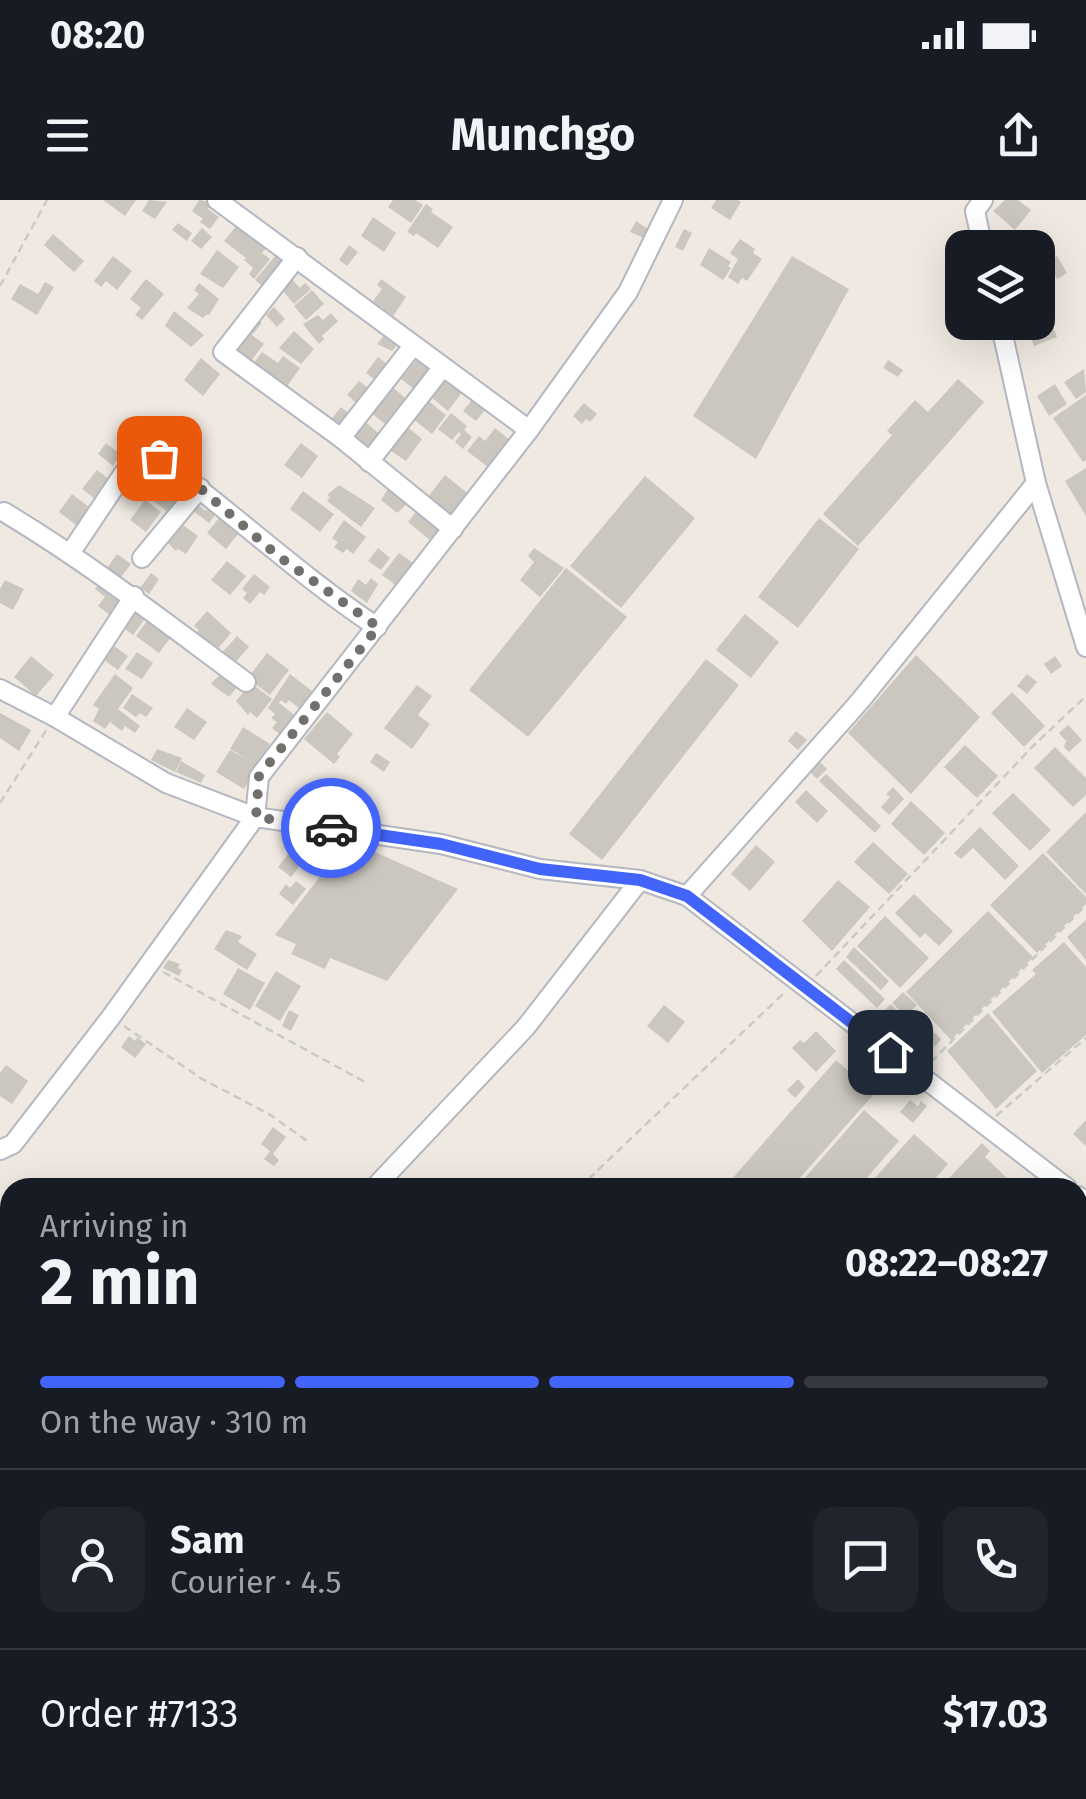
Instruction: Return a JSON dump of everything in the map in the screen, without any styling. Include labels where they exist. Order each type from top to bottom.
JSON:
[{"type":"street","points":[[217,200],[530,430]]},
{"type":"street","points":[[0,1150],[13,1144],[111,1017],[256,817],[259,776],[530,430],[628,292],[673,200]]},
{"type":"street","points":[[979,230],[975,211],[983,200]]},
{"type":"street","points":[[297,257],[224,352],[342,438],[453,529]]},
{"type":"street","points":[[1004,340],[1036,483],[1086,647]]},
{"type":"street","points":[[342,438],[413,346]]},
{"type":"street","points":[[368,462],[442,368]]},
{"type":"street","points":[[71,552],[142,446],[200,488],[278,556],[378,627]]},
{"type":"street","points":[[687,896],[860,701],[1036,483]]},
{"type":"street","points":[[142,558],[200,488]]},
{"type":"street","points":[[4,512],[134,596],[246,682]]},
{"type":"street","points":[[55,717],[134,596]]},
{"type":"street","points":[[0,689],[166,783],[256,817],[441,844],[540,869],[640,880],[687,896],[1054,1178]]},
{"type":"street","points":[[383,1178],[526,1027],[640,880]]},
{"type":"path","points":[[0,286],[47,200]]},
{"type":"path","points":[[590,1178],[789,988],[804,988],[1033,746],[1086,696]]},
{"type":"path","points":[[0,804],[55,717]]},
{"type":"path","points":[[919,1074],[1086,906]]},
{"type":"path","points":[[149,964],[365,1082]]},
{"type":"path","points":[[111,1017],[202,1079],[269,1114],[310,1143]]},
{"type":"path","points":[[986,1125],[1086,1038]]},
{"type":"building","points":[[103,200],[136,200],[125,216]]},
{"type":"building","points":[[149,200],[167,202],[155,219],[142,211]]},
{"type":"building","points":[[199,200],[212,202],[208,209],[219,217],[210,229],[192,211]]},
{"type":"building","points":[[393,200],[415,200],[423,205],[411,223],[388,207]]},
{"type":"building","points":[[716,200],[741,202],[730,220],[711,208]]},
{"type":"building","points":[[1005,200],[1018,200],[1031,210],[1015,230],[993,211]]},
{"type":"building","points":[[426,204],[453,227],[438,248],[416,233],[414,236],[407,232]]},
{"type":"building","points":[[373,217],[396,233],[384,252],[361,236]]},
{"type":"building","points":[[636,221],[651,231],[646,239],[630,232]]},
{"type":"building","points":[[178,223],[192,233],[187,241],[172,230]]},
{"type":"building","points":[[238,224],[267,247],[262,253],[270,259],[254,279],[246,258],[224,241]]},
{"type":"building","points":[[202,228],[212,237],[201,249],[191,241]]},
{"type":"building","points":[[684,229],[692,233],[683,251],[675,247]]},
{"type":"building","points":[[53,234],[84,261],[74,272],[44,245]]},
{"type":"building","points":[[740,239],[762,259],[747,281],[742,278],[738,284],[728,277],[738,259],[730,253]]},
{"type":"building","points":[[349,245],[358,252],[347,266],[339,260]]},
{"type":"building","points":[[709,248],[731,262],[723,280],[700,265]]},
{"type":"building","points":[[217,250],[239,267],[223,288],[200,274]]},
{"type":"building","points":[[276,255],[287,263],[266,289],[255,280]]},
{"type":"building","points":[[113,256],[132,271],[117,290],[106,281],[101,287],[94,281]]},
{"type":"building","points":[[792,256],[849,289],[756,459],[693,416]]},
{"type":"building","points":[[1055,257],[1067,273],[1057,279],[1055,276]]},
{"type":"building","points":[[291,278],[300,288],[305,283],[311,289],[294,304],[283,291]]},
{"type":"building","points":[[146,279],[164,294],[142,320],[135,315],[141,308],[130,299]]},
{"type":"building","points":[[381,279],[406,297],[393,316],[373,301],[382,289],[377,285]]},
{"type":"building","points":[[45,282],[54,287],[37,315],[11,299],[20,284],[38,294]]},
{"type":"building","points":[[199,283],[219,299],[203,318],[187,308],[199,294],[194,290]]},
{"type":"building","points":[[312,290],[324,304],[306,320],[294,306]]},
{"type":"building","points":[[274,307],[285,319],[277,327],[266,315]]},
{"type":"building","points":[[174,311],[204,335],[191,347],[165,326]]},
{"type":"building","points":[[331,313],[338,321],[319,344],[303,324],[318,315],[323,320]]},
{"type":"building","points":[[255,318],[262,323],[252,335],[264,344],[251,361],[233,348]]},
{"type":"building","points":[[294,331],[314,349],[301,364],[279,348]]},
{"type":"building","points":[[387,332],[397,345],[392,351],[377,344]]},
{"type":"building","points":[[262,352],[278,363],[283,356],[300,368],[283,392],[252,365]]},
{"type":"building","points":[[378,357],[391,367],[379,383],[366,373]]},
{"type":"building","points":[[419,357],[436,371],[418,392],[401,379]]},
{"type":"building","points":[[201,358],[220,374],[203,396],[184,380]]},
{"type":"building","points":[[888,360],[903,370],[898,377],[883,368]]},
{"type":"building","points":[[1084,369],[1086,392],[1076,399],[1064,382]]},
{"type":"building","points":[[442,374],[463,391],[448,411],[426,393]]},
{"type":"building","points":[[958,379],[984,402],[858,546],[823,514],[892,435],[887,431],[915,400],[928,412]]},
{"type":"building","points":[[359,381],[372,391],[360,406],[347,395]]},
{"type":"building","points":[[1055,384],[1067,404],[1049,416],[1037,396]]},
{"type":"building","points":[[391,386],[409,401],[389,427],[370,412]]},
{"type":"building","points":[[1086,395],[1086,460],[1083,462],[1053,418]]},
{"type":"building","points":[[427,400],[446,415],[432,434],[413,419]]},
{"type":"building","points":[[472,400],[485,410],[476,421],[463,411]]},
{"type":"building","points":[[584,403],[597,414],[582,424],[573,416]]},
{"type":"building","points":[[341,407],[355,418],[343,433],[329,422]]},
{"type":"building","points":[[451,413],[467,426],[464,430],[472,437],[463,449],[455,442],[459,432],[452,440],[438,429]]},
{"type":"building","points":[[362,419],[383,437],[371,453],[349,435]]},
{"type":"building","points":[[405,425],[422,439],[406,461],[387,448]]},
{"type":"building","points":[[495,428],[515,444],[493,471],[467,451],[479,436],[485,441]]},
{"type":"building","points":[[106,443],[121,455],[113,466],[98,454]]},
{"type":"building","points":[[301,443],[318,456],[302,478],[284,465]]},
{"type":"building","points":[[1086,468],[1086,516],[1065,481]]},
{"type":"building","points":[[97,470],[113,482],[99,502],[82,489]]},
{"type":"building","points":[[445,475],[471,496],[453,518],[428,497]]},
{"type":"building","points":[[645,476],[695,518],[621,608],[570,566]]},
{"type":"building","points":[[164,478],[184,493],[169,513],[149,497]]},
{"type":"building","points":[[391,484],[411,500],[397,513],[381,500]]},
{"type":"building","points":[[339,485],[375,508],[361,527],[327,501],[327,495]]},
{"type":"building","points":[[303,491],[334,514],[320,532],[290,509]]},
{"type":"building","points":[[72,494],[94,511],[81,529],[59,512]]},
{"type":"building","points":[[145,500],[161,512],[146,532],[130,520]]},
{"type":"building","points":[[197,505],[217,513],[209,523],[192,510]]},
{"type":"building","points":[[420,507],[442,525],[430,540],[408,522]]},
{"type":"building","points":[[223,513],[242,529],[226,549],[207,533]]},
{"type":"building","points":[[819,518],[859,549],[798,628],[758,597]]},
{"type":"building","points":[[176,520],[198,536],[186,554],[176,551],[163,538]]},
{"type":"building","points":[[344,520],[366,537],[353,554],[334,547],[338,542],[332,538]]},
{"type":"building","points":[[378,548],[390,558],[381,570],[368,561]]},
{"type":"building","points":[[534,548],[564,568],[540,597],[520,580],[534,562],[528,556]]},
{"type":"building","points":[[399,553],[413,563],[397,586],[382,575]]},
{"type":"building","points":[[117,554],[131,564],[118,581],[105,571]]},
{"type":"building","points":[[227,561],[246,576],[230,595],[211,580]]},
{"type":"building","points":[[566,568],[627,617],[528,737],[469,690]]},
{"type":"building","points":[[151,573],[159,579],[149,594],[140,588]]},
{"type":"building","points":[[254,574],[270,587],[250,604],[243,598],[247,593],[242,589]]},
{"type":"building","points":[[103,578],[129,597],[114,618],[98,606],[105,597],[95,589]]},
{"type":"building","points":[[371,578],[378,584],[367,603],[351,591],[358,579],[366,585]]},
{"type":"building","points":[[5,580],[24,589],[13,610],[0,603]]},
{"type":"building","points":[[136,608],[147,616],[133,635],[122,627]]},
{"type":"building","points":[[207,611],[231,633],[215,652],[195,634],[199,630],[194,626]]},
{"type":"building","points":[[745,614],[779,642],[751,678],[716,650]]},
{"type":"building","points":[[150,617],[173,634],[159,653],[136,636]]},
{"type":"building","points":[[237,636],[249,647],[231,667],[219,656]]},
{"type":"building","points":[[110,643],[128,656],[118,670],[100,657]]},
{"type":"building","points":[[137,652],[153,663],[142,679],[125,669]]},
{"type":"building","points":[[267,653],[289,670],[270,695],[248,678]]},
{"type":"building","points":[[916,655],[980,717],[911,794],[848,733]]},
{"type":"building","points":[[31,656],[54,675],[36,696],[14,677]]},
{"type":"building","points":[[1055,656],[1062,666],[1051,674],[1044,664]]},
{"type":"building","points":[[706,659],[739,685],[602,860],[569,834]]},
{"type":"building","points":[[222,672],[242,681],[229,697],[211,684]]},
{"type":"building","points":[[115,674],[133,688],[118,709],[140,726],[135,733],[125,726],[122,731],[110,722],[105,729],[93,721],[99,709],[93,705]]},
{"type":"building","points":[[290,674],[312,691],[299,708],[289,700],[279,703],[297,717],[282,736],[272,728],[277,722],[268,708]]},
{"type":"building","points":[[1027,674],[1037,682],[1027,694],[1017,686]]},
{"type":"building","points":[[251,683],[272,699],[257,718],[250,712],[248,715],[236,701]]},
{"type":"building","points":[[417,685],[432,696],[418,715],[430,724],[412,749],[384,728]]},
{"type":"building","points":[[1012,692],[1045,726],[1024,747],[991,713]]},
{"type":"building","points":[[132,694],[153,708],[146,717],[140,713],[136,717],[123,708]]},
{"type":"building","points":[[187,708],[207,722],[194,740],[174,727]]},
{"type":"building","points":[[327,712],[353,734],[334,764],[304,739]]},
{"type":"building","points":[[0,713],[31,730],[19,751],[0,738]]},
{"type":"building","points":[[1068,725],[1082,740],[1069,752],[1059,733]]},
{"type":"building","points":[[243,727],[270,744],[244,789],[216,772],[230,750],[252,762],[230,749]]},
{"type":"building","points":[[796,731],[807,740],[798,750],[788,741]]},
{"type":"building","points":[[965,745],[998,776],[977,798],[944,767]]},
{"type":"building","points":[[1055,747],[1086,778],[1086,795],[1073,807],[1034,768]]},
{"type":"building","points":[[157,749],[182,758],[175,772],[151,760]]},
{"type":"building","points":[[376,753],[390,762],[384,772],[370,762]]},
{"type":"building","points":[[181,761],[205,775],[201,783],[176,772]]},
{"type":"building","points":[[819,761],[827,769],[817,779],[809,771]]},
{"type":"building","points":[[826,774],[881,826],[875,833],[819,781]]},
{"type":"building","points":[[893,787],[904,799],[889,815],[881,807]]},
{"type":"building","points":[[806,790],[828,811],[817,823],[795,802]]},
{"type":"building","points":[[1013,793],[1051,830],[1030,851],[992,813]]},
{"type":"building","points":[[911,801],[945,833],[924,855],[891,824]]},
{"type":"building","points":[[1086,812],[1086,894],[1046,852]]},
{"type":"building","points":[[980,827],[1019,866],[1005,880],[973,848],[961,859],[954,853]]},
{"type":"building","points":[[348,840],[458,889],[387,981],[330,958],[325,969],[291,954],[296,944],[275,935]]},
{"type":"building","points":[[873,842],[908,874],[889,894],[854,862]]},
{"type":"building","points":[[756,845],[775,862],[750,891],[731,874]]},
{"type":"building","points":[[289,853],[302,863],[291,877],[278,867]]},
{"type":"building","points":[[1043,853],[1086,897],[1086,904],[1037,953],[990,905]]},
{"type":"building","points":[[838,880],[870,907],[832,951],[802,921]]},
{"type":"building","points":[[296,881],[306,889],[293,905],[279,894],[286,884],[290,888]]},
{"type":"building","points":[[914,894],[953,931],[939,946],[925,933],[920,938],[895,913]]},
{"type":"building","points":[[988,911],[1033,957],[951,1040],[906,992]]},
{"type":"building","points":[[885,916],[929,958],[900,988],[857,946]]},
{"type":"building","points":[[1086,920],[1086,960],[1067,937]]},
{"type":"building","points":[[226,930],[242,936],[238,942],[257,954],[247,970],[214,949]]},
{"type":"building","points":[[1064,942],[1086,967],[1086,1035],[1042,1073],[992,1012],[1036,974],[1032,970]]},
{"type":"building","points":[[854,947],[889,981],[881,990],[846,957]]},
{"type":"building","points":[[168,960],[180,964],[179,976],[163,968]]},
{"type":"building","points":[[844,960],[885,999],[877,1008],[836,969]]},
{"type":"building","points":[[238,968],[265,983],[250,1010],[223,994]]},
{"type":"building","points":[[276,971],[301,986],[280,1021],[255,1006]]},
{"type":"building","points":[[903,992],[917,1005],[906,1016],[892,1003]]},
{"type":"building","points":[[891,1004],[903,1018],[889,1031],[877,1017]]},
{"type":"building","points":[[664,1005],[685,1022],[668,1043],[647,1026]]},
{"type":"building","points":[[289,1010],[299,1015],[291,1031],[282,1026]]},
{"type":"building","points":[[988,1013],[1037,1071],[996,1109],[947,1051]]},
{"type":"building","points":[[927,1026],[941,1039],[935,1047],[922,1031]]},
{"type":"building","points":[[816,1031],[836,1051],[816,1072],[792,1048]]},
{"type":"building","points":[[129,1036],[146,1044],[135,1058],[121,1047]]},
{"type":"building","points":[[836,1060],[874,1094],[800,1178],[733,1178]]},
{"type":"building","points":[[6,1065],[28,1081],[12,1104],[0,1096],[0,1073]]},
{"type":"building","points":[[798,1079],[805,1087],[795,1098],[787,1090]]},
{"type":"building","points":[[910,1100],[927,1106],[913,1123],[900,1112]]},
{"type":"building","points":[[864,1110],[899,1141],[867,1178],[805,1178]]},
{"type":"building","points":[[1086,1120],[1086,1146],[1073,1134]]},
{"type":"building","points":[[273,1127],[286,1137],[273,1154],[279,1160],[274,1166],[264,1159],[270,1151],[261,1144]]},
{"type":"building","points":[[914,1134],[948,1164],[936,1178],[875,1178]]},
{"type":"building","points":[[982,1143],[990,1151],[985,1157],[1007,1178],[949,1178]]},
{"type":"way so far","points":[[159,458],[278,556],[378,627],[259,776],[256,817],[331,828]]},
{"type":"route","points":[[331,828],[441,844],[540,869],[640,880],[687,896],[890,1052]]}]
